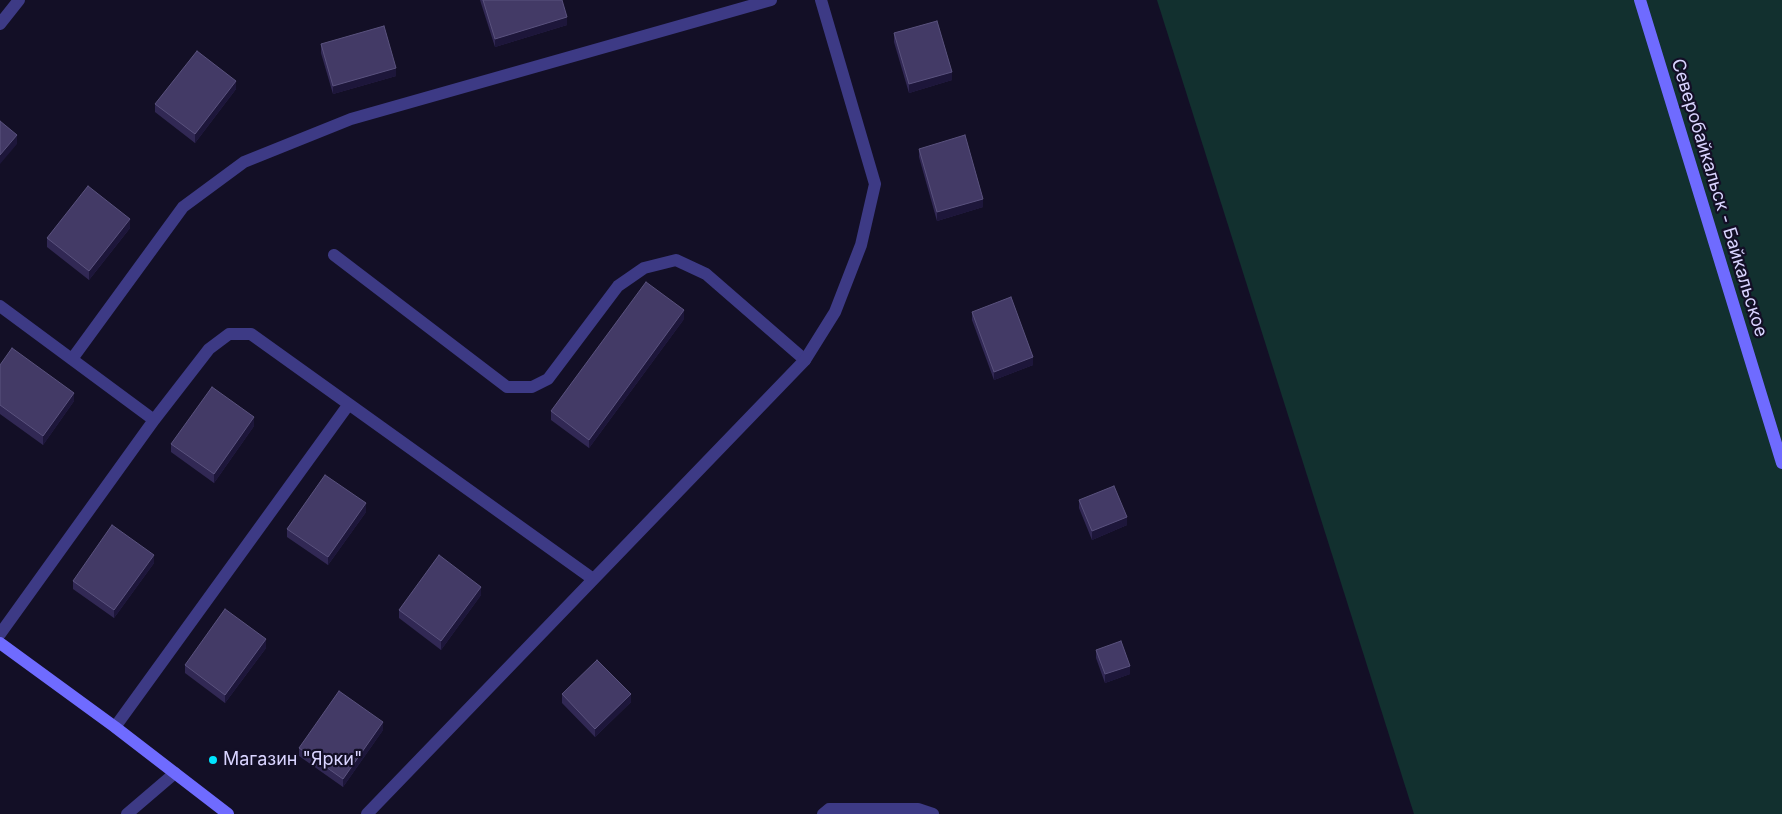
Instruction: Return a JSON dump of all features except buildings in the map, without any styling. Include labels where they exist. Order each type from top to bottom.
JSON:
[{"type":"street","points":[[0,24],[18,0]]},
{"type":"street","points":[[72,359],[183,207],[244,162],[351,119],[771,0]]},
{"type":"street","points":[[367,814],[805,360],[835,312],[861,245],[875,184],[821,0]]},
{"type":"street","name":"Северобайкальск - Байкальское","points":[[1640,0],[1782,463]]},
{"type":"street","points":[[334,255],[507,387],[532,387],[548,380],[618,286],[644,268],[676,260],[706,274],[805,360]]},
{"type":"street","points":[[0,306],[154,420]]},
{"type":"street","points":[[0,634],[154,420],[209,348],[229,334],[251,334],[594,579]]},
{"type":"street","points":[[115,727],[349,404]]},
{"type":"street","points":[[0,643],[115,727],[228,814]]},
{"type":"street","points":[[128,814],[175,772]]},
{"type":"street","points":[[823,814],[829,809],[918,809],[933,814]]},
{"type":"green space","points":[[1157,0],[1782,0],[1782,814],[1414,814]]},
{"type":"place","name":"Магазин \"Ярки\"","points":[[213,760]]}]
